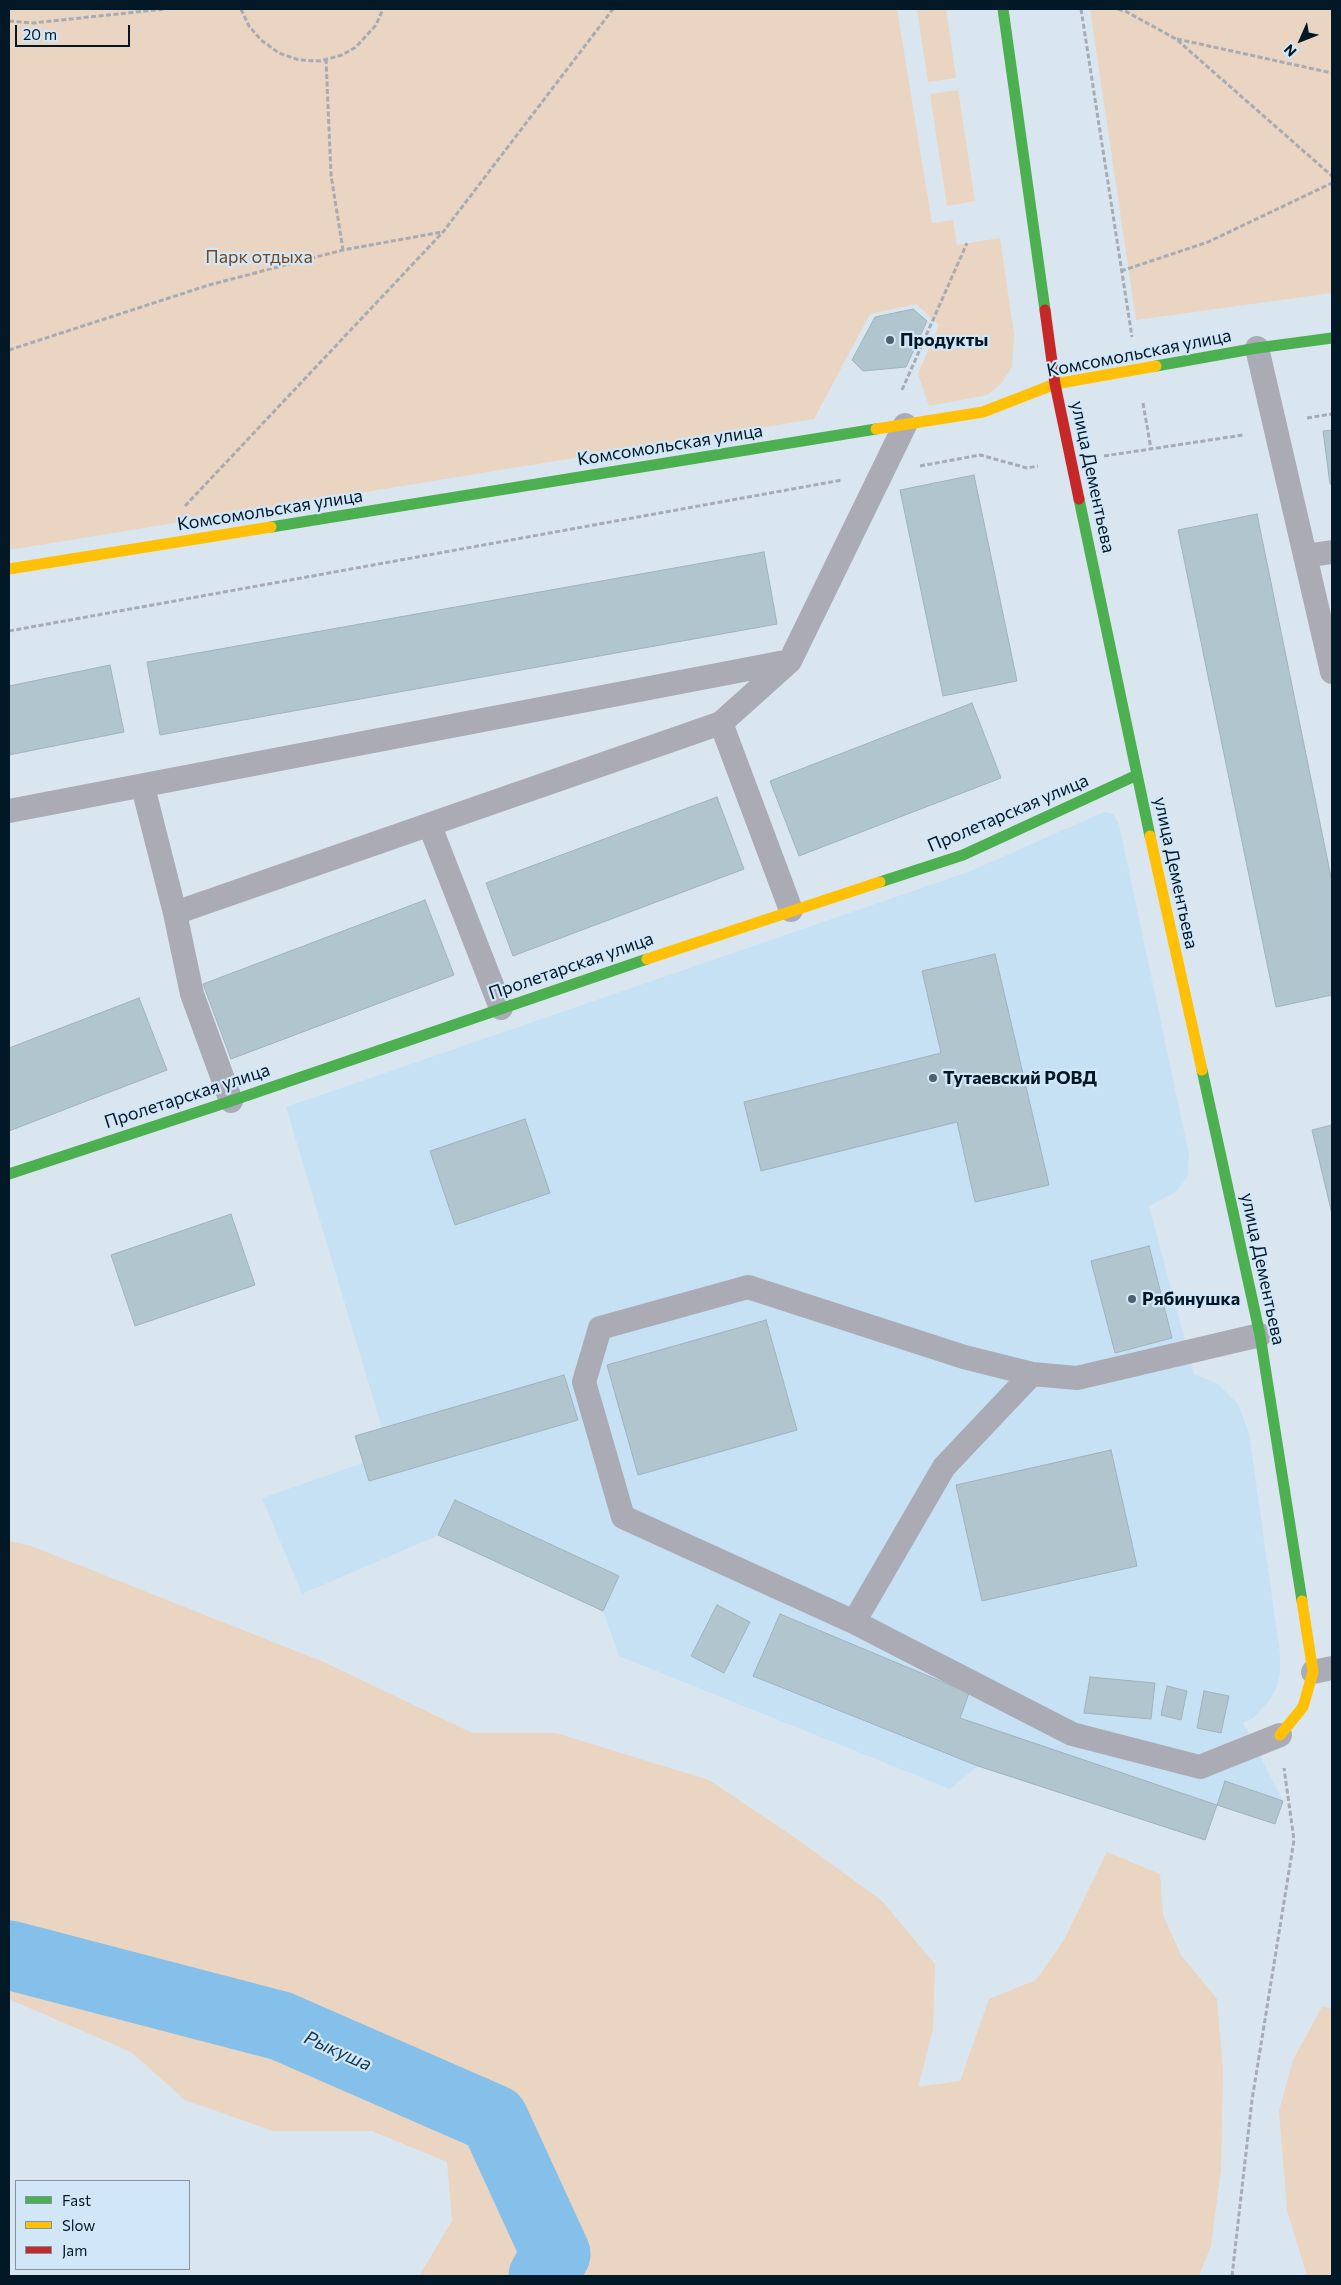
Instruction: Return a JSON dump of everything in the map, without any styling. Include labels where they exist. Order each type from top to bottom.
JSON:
[{"type":"street","name":"улица Дементьева","points":[[1003,9],[1055,384],[1137,775],[1260,1334],[1322,1670],[1303,1707],[1280,1735]]},
{"type":"street","name":"Комсомольская улица","points":[[9,569],[983,412],[1055,384],[1257,348],[1332,338]]},
{"type":"street","name":"Пролетарская улица","points":[[9,1174],[231,1101],[791,910],[963,856],[1137,775]]},
{"type":"lane","points":[[1257,348],[1332,672]]},
{"type":"lane","points":[[175,913],[430,826],[721,723],[790,661],[905,424]]},
{"type":"lane","points":[[1305,556],[1332,552]]},
{"type":"lane","points":[[9,811],[143,787],[790,661]]},
{"type":"lane","points":[[721,723],[791,910]]},
{"type":"lane","points":[[143,787],[175,913],[192,994],[231,1101]]},
{"type":"lane","points":[[430,826],[502,1008]]},
{"type":"lane","points":[[1260,1334],[1077,1378],[1032,1374],[964,1357],[748,1287],[600,1328],[584,1382],[623,1517],[854,1622],[1072,1734],[1200,1767],[1280,1735]]},
{"type":"lane","points":[[854,1622],[944,1466],[1032,1374]]},
{"type":"path","points":[[9,21],[33,23],[165,9]]},
{"type":"path","points":[[241,9],[249,26],[260,40],[279,53],[299,60],[326,59],[342,55],[356,47],[376,25],[383,9]]},
{"type":"path","points":[[179,512],[443,232],[613,9]]},
{"type":"path","points":[[1082,9],[1121,270],[1151,449]]},
{"type":"path","points":[[1118,9],[1176,39],[1332,176]]},
{"type":"path","points":[[1176,39],[1332,73]]},
{"type":"path","points":[[326,59],[331,175],[343,250]]},
{"type":"path","points":[[1121,270],[1208,242],[1332,183]]},
{"type":"path","points":[[9,350],[209,285],[343,250],[443,232]]},
{"type":"path","points":[[905,424],[899,397],[967,243]]},
{"type":"path","points":[[9,631],[980,456],[1027,468],[1276,430]]},
{"type":"path","points":[[1232,2276],[1252,2100],[1294,1840],[1280,1735]]},
{"type":"shaded area","points":[[1104,812],[1113,814],[1119,824],[1189,1154],[1187,1178],[1176,1192],[1149,1206],[1194,1374],[1218,1384],[1238,1404],[1249,1433],[1280,1653],[1280,1673],[1277,1687],[1270,1700],[1253,1718],[1243,1723],[1283,1801],[1275,1824],[1217,1805],[1205,1840],[978,1766],[950,1789],[619,1656],[603,1611],[439,1535],[302,1594],[262,1498],[363,1463],[355,1436],[382,1428],[286,1107],[968,872]]},
{"type":"green space","name":"Парк отдыха","points":[[9,9],[897,9],[932,223],[953,220],[957,245],[1000,238],[1014,334],[1012,367],[1001,384],[987,395],[929,406],[918,374],[939,325],[916,304],[870,314],[814,419],[9,550]]},
{"type":"green space","points":[[917,9],[946,9],[956,78],[928,82]]},
{"type":"green space","points":[[1090,9],[1332,9],[1332,293],[1136,320]]},
{"type":"green space","points":[[958,90],[975,201],[947,206],[930,94]]},
{"type":"green space","points":[[9,1541],[31,1546],[326,1663],[472,1733],[556,1733],[709,1780],[794,1837],[881,1900],[935,1964],[933,2030],[918,2087],[960,2081],[989,1999],[1036,1980],[1064,1940],[1107,1852],[1160,1874],[1163,1915],[1181,1955],[1217,1999],[1223,2069],[1221,2169],[1211,2246],[1199,2276],[419,2276],[452,2221],[447,2162],[372,2131],[273,2131],[185,2100],[131,2052],[9,1999]]},
{"type":"green space","points":[[1322,2007],[1332,2008],[1332,2276],[1307,2276],[1287,2210],[1279,2111],[1293,2060]]},
{"type":"building","name":"Продукты","points":[[913,309],[927,321],[906,367],[863,371],[852,360],[875,317]]},
{"type":"building","points":[[1332,430],[1332,484],[1330,484],[1323,431]]},
{"type":"building","points":[[974,475],[1017,681],[943,696],[900,490]]},
{"type":"building","points":[[1257,514],[1332,882],[1332,995],[1276,1007],[1178,530]]},
{"type":"building","points":[[764,552],[777,624],[160,735],[147,662]]},
{"type":"building","points":[[110,665],[124,732],[9,755],[9,686]]},
{"type":"building","points":[[972,703],[1001,778],[799,856],[770,781]]},
{"type":"building","points":[[717,797],[744,869],[513,956],[486,883]]},
{"type":"building","points":[[425,900],[454,975],[231,1059],[203,984]]},
{"type":"building","name":"Тутаевский РОВД","points":[[995,954],[1049,1185],[975,1202],[957,1122],[761,1171],[744,1102],[941,1053],[922,971]]},
{"type":"building","points":[[139,998],[167,1070],[9,1131],[9,1048]]},
{"type":"building","points":[[525,1119],[550,1193],[455,1225],[430,1151]]},
{"type":"building","points":[[1332,1125],[1332,1214],[1312,1130]]},
{"type":"building","points":[[231,1214],[255,1285],[135,1326],[111,1255]]},
{"type":"building","name":"Рябинушка","points":[[1149,1246],[1172,1338],[1115,1353],[1091,1261]]},
{"type":"building","points":[[766,1320],[797,1430],[638,1475],[607,1365]]},
{"type":"building","points":[[564,1375],[578,1420],[369,1481],[355,1436]]},
{"type":"building","points":[[1111,1450],[1137,1566],[982,1601],[956,1485]]},
{"type":"building","points":[[455,1500],[619,1576],[603,1611],[438,1535]]},
{"type":"building","points":[[717,1605],[750,1622],[724,1673],[691,1656]]},
{"type":"building","points":[[780,1614],[969,1693],[960,1718],[1217,1805],[1205,1840],[978,1766],[753,1676]]},
{"type":"building","points":[[1090,1677],[1155,1683],[1151,1719],[1084,1713]]},
{"type":"building","points":[[1167,1686],[1187,1691],[1181,1720],[1161,1715]]},
{"type":"building","points":[[1204,1691],[1229,1696],[1221,1733],[1197,1728]]},
{"type":"building","points":[[1225,1781],[1283,1801],[1275,1824],[1217,1805]]},
{"type":"waterway","name":"Рыкуша","points":[[9,1955],[281,2026],[494,2119],[556,2254],[543,2276]]},
{"type":"traffic: fast","points":[[1003,9],[1045,310]]},
{"type":"traffic: fast","points":[[1156,366],[1257,348],[1332,338]]},
{"type":"traffic: fast","points":[[271,527],[876,429]]},
{"type":"traffic: fast","points":[[1079,499],[1150,836]]},
{"type":"traffic: fast","points":[[880,882],[963,855],[1137,775]]},
{"type":"traffic: fast","points":[[9,1174],[231,1101],[647,959]]},
{"type":"traffic: fast","points":[[1202,1070],[1260,1335],[1302,1601]]},
{"type":"traffic: slow","points":[[876,429],[983,412],[1055,384],[1156,366]]},
{"type":"traffic: slow","points":[[9,569],[271,527]]},
{"type":"traffic: slow","points":[[1150,836],[1202,1070]]},
{"type":"traffic: slow","points":[[647,959],[880,882]]},
{"type":"traffic: slow","points":[[1280,1735],[1303,1707],[1313,1672],[1302,1601]]},
{"type":"traffic: jam","points":[[1045,310],[1055,384],[1079,499]]},
{"type":"place","name":"Продукты","points":[[890,340]]},
{"type":"place","name":"Тутаевский РОВД","points":[[933,1078]]},
{"type":"place","name":"Рябинушка","points":[[1132,1299]]}]
